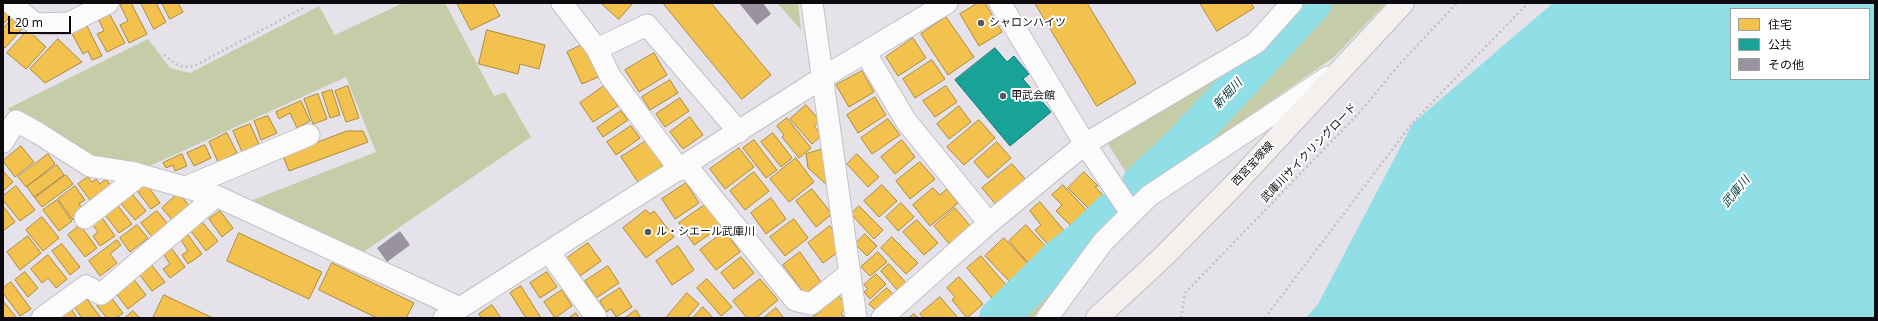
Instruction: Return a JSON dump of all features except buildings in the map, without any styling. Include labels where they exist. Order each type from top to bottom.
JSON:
[{"type":"main road","name":"西宮宝塚線","points":[[1097,318],[1163,257],[1228,190],[1403,3]]},
{"type":"street","points":[[11,3],[35,24],[69,23],[108,3]]},
{"type":"street","points":[[562,3],[597,49],[610,76],[683,168],[795,300],[810,304],[850,273]]},
{"type":"street","points":[[812,3],[856,318]]},
{"type":"street","points":[[3,142],[16,121],[90,166],[140,175],[216,196],[452,313],[683,168],[822,78],[947,3]]},
{"type":"street","points":[[1000,3],[1085,144],[1132,213]]},
{"type":"street","points":[[882,318],[990,223],[1085,144],[1256,43],[1292,3]]},
{"type":"street","points":[[597,49],[647,25],[739,132]]},
{"type":"street","points":[[865,52],[906,121],[990,223]]},
{"type":"street","points":[[1047,318],[1103,242],[1149,196],[1344,67]]},
{"type":"street","points":[[186,187],[309,134]]},
{"type":"street","points":[[85,218],[140,175]]},
{"type":"street","points":[[42,318],[86,286],[101,294],[216,196]]},
{"type":"street","points":[[550,252],[596,317]]},
{"type":"path","name":"武庫川サイクリングロード","points":[[1181,318],[1185,293],[1359,113],[1398,66],[1457,3]]},
{"type":"path","points":[[1265,318],[1414,122],[1528,3]]},
{"type":"path","points":[[164,55],[176,64],[186,68],[303,8]]},
{"type":"green space","points":[[403,3],[445,3],[494,96],[505,92],[531,137],[362,253],[250,201],[376,152],[346,77],[145,168],[94,160],[7,109],[148,39],[170,68],[190,73],[319,6],[335,35]]},
{"type":"green space","points":[[777,3],[798,3],[801,30]]},
{"type":"green space","points":[[1331,3],[1386,3],[1333,58],[1185,160],[1180,153],[1212,121],[1205,112],[1131,181],[1107,142],[1191,93],[1296,39]]},
{"type":"green space","points":[[1054,272],[1063,280],[1033,318],[1003,318]]},
{"type":"water","name":"武庫川","points":[[1553,3],[1875,3],[1875,318],[1306,318],[1318,304],[1413,123]]},
{"type":"waterway","name":"新堀川","points":[[1141,183],[1177,150],[1313,3]]},
{"type":"waterway","name":"新堀川","points":[[998,318],[1059,258],[1082,240],[1112,211]]},
{"type":"place","name":"シャロンハイツ","points":[[981,23]]},
{"type":"place","name":"甲武会館","points":[[1003,96]]},
{"type":"place","name":"ル・シエール武庫川","points":[[648,232]]}]
